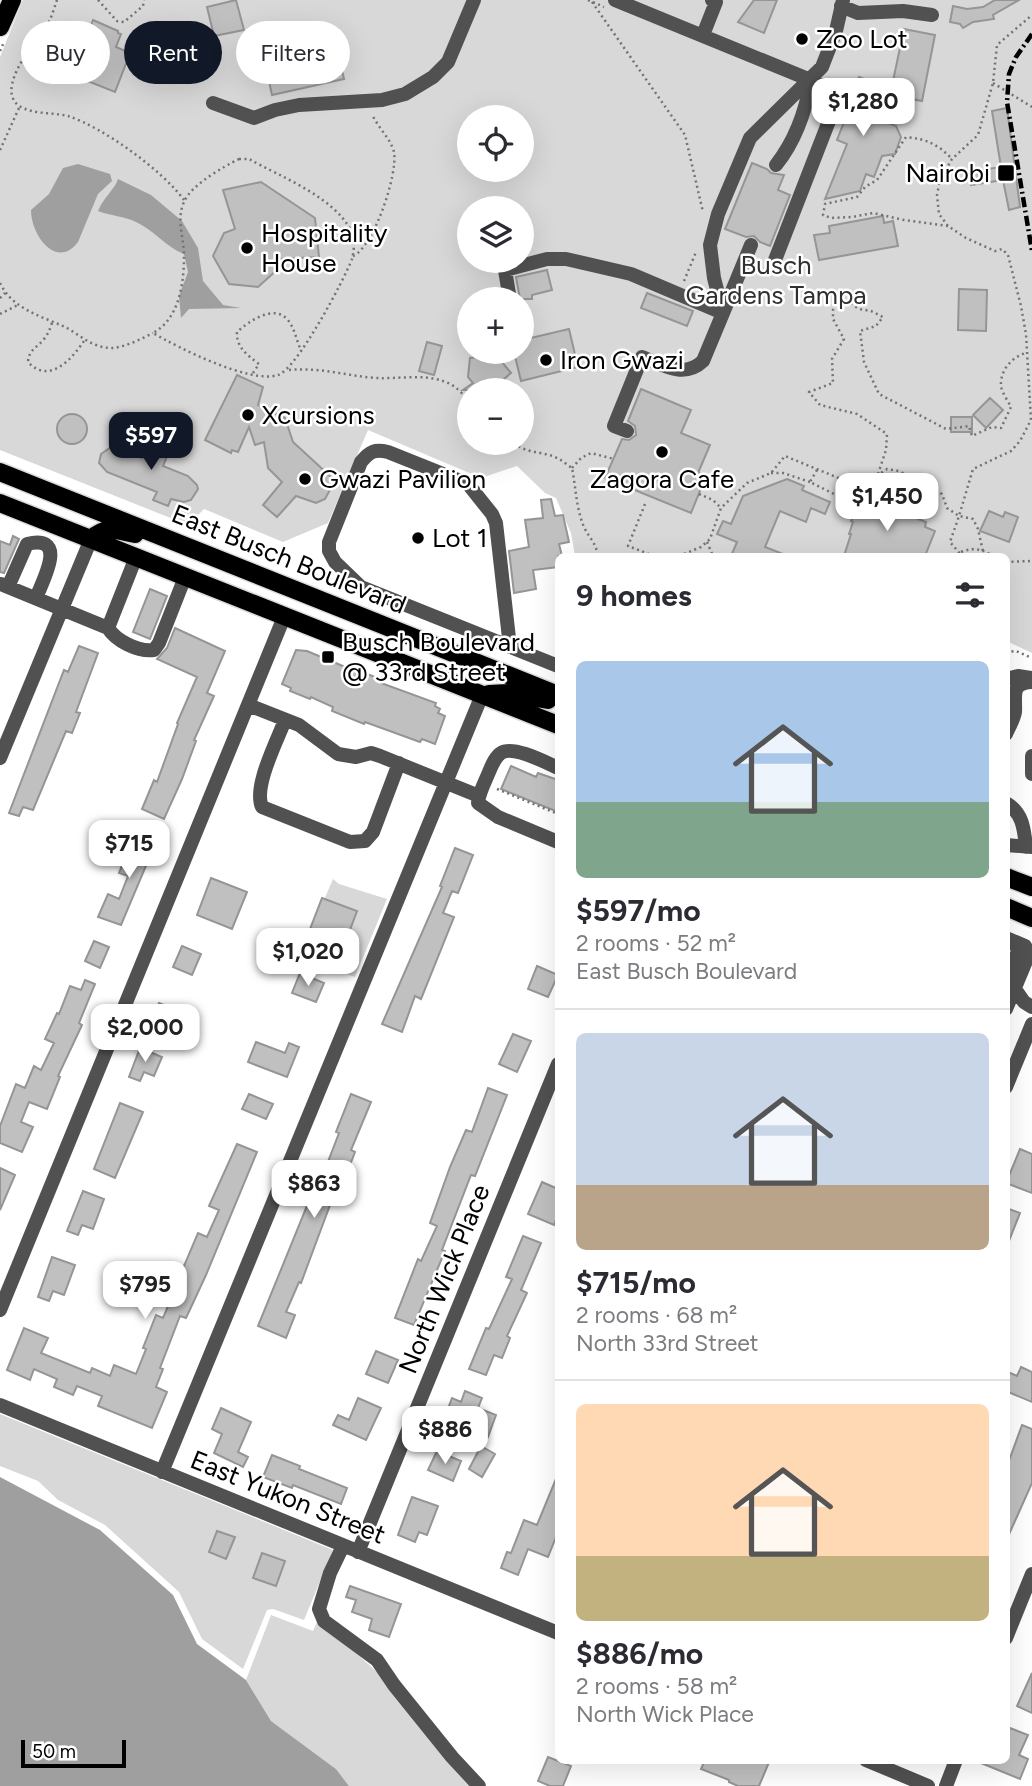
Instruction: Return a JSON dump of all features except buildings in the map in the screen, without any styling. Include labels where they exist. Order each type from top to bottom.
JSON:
[{"type":"main road","points":[[0,27],[12,0]]},
{"type":"main road","name":"East Busch Boulevard","points":[[0,472],[555,694]]},
{"type":"main road","name":"East Busch Boulevard","points":[[0,503],[555,725]]},
{"type":"main road","points":[[91,539],[101,530],[113,529],[245,569]]},
{"type":"main road","points":[[482,695],[508,693],[555,702]]},
{"type":"main road","points":[[1010,879],[1032,887]]},
{"type":"main road","points":[[1010,909],[1032,918]]},
{"type":"street","points":[[213,103],[254,118],[299,105],[369,101],[405,94],[443,69],[452,56],[474,0]]},
{"type":"street","points":[[615,0],[835,90],[830,121],[775,260]]},
{"type":"street","points":[[703,35],[715,1]]},
{"type":"street","points":[[723,313],[714,278],[710,245],[712,232],[750,138],[822,67],[836,31],[842,3],[858,13],[903,11],[932,15]]},
{"type":"street","points":[[776,165],[787,151],[801,118],[808,99],[810,80]]},
{"type":"street","points":[[627,431],[614,426],[642,357],[674,370],[690,370],[703,361],[751,246]]},
{"type":"street","points":[[508,287],[505,270],[547,259],[566,260],[613,269],[723,313]]},
{"type":"street","points":[[510,647],[496,523],[492,514],[468,484],[388,452],[369,452],[362,462],[329,542],[329,551],[335,562],[361,587],[510,647],[555,665]]},
{"type":"street","points":[[0,758],[91,539]]},
{"type":"street","points":[[36,598],[51,560],[48,546],[36,541],[27,544],[4,585],[108,628],[113,636],[127,644],[146,651],[154,650],[163,635],[185,577]]},
{"type":"street","points":[[108,628],[136,557]]},
{"type":"street","points":[[0,1310],[284,617]]},
{"type":"street","points":[[1010,678],[1018,676],[1032,680]]},
{"type":"street","points":[[1010,724],[1017,687],[1032,680]]},
{"type":"street","points":[[163,1472],[482,695]]},
{"type":"street","points":[[248,705],[312,733],[324,746],[338,754],[356,757],[371,753],[479,796]]},
{"type":"street","points":[[285,720],[258,789],[259,803],[262,807],[350,842],[365,841],[373,832],[399,763]]},
{"type":"street","points":[[554,837],[498,817],[478,803],[500,753],[517,751],[555,767]]},
{"type":"street","points":[[500,753],[555,776]]},
{"type":"street","points":[[1032,757],[1032,774]]},
{"type":"street","points":[[1010,807],[1019,815],[1029,847],[1010,845]]},
{"type":"street","points":[[1010,940],[1025,946],[1029,954],[1011,985],[1030,1006],[1010,1015]]},
{"type":"street","points":[[1010,1077],[1032,1024]]},
{"type":"street","name":"North Wick Place","points":[[358,1552],[555,1071]]},
{"type":"street","name":"East Yukon Street","points":[[0,1405],[358,1552],[555,1627]]},
{"type":"street","points":[[344,1546],[330,1573],[320,1609],[324,1621],[377,1660],[410,1705],[479,1786]]},
{"type":"street","points":[[1010,1628],[1032,1574]]},
{"type":"street","points":[[875,1764],[927,1786]]},
{"type":"street","points":[[946,1786],[954,1764]]},
{"type":"path","points":[[57,0],[49,22],[11,86],[12,99],[19,107],[36,113],[56,113],[72,118],[119,143],[174,186],[184,200]]},
{"type":"path","points":[[98,0],[117,21],[124,22],[143,6],[144,0]]},
{"type":"path","points":[[592,2],[685,135],[704,220]]},
{"type":"path","points":[[961,553],[950,542],[973,469],[1011,451],[1020,441],[1031,420],[1028,353],[1021,306],[1008,255],[1002,249],[995,251],[966,238],[948,226],[939,214],[937,195],[940,180],[952,159],[978,135],[988,92],[993,83],[998,45],[1032,15]]},
{"type":"path","points":[[993,83],[1032,107]]},
{"type":"path","points":[[353,256],[360,253],[373,233],[394,170],[395,156],[391,144],[374,120],[369,101]]},
{"type":"path","points":[[0,149],[19,107]]},
{"type":"path","points":[[948,226],[873,213],[831,218],[823,215],[825,204],[857,197],[865,187],[877,180],[906,137],[922,139],[940,147],[952,159]]},
{"type":"path","points":[[0,283],[5,293],[31,314],[70,330],[84,341],[111,348],[153,333],[166,326],[171,318],[182,283],[184,256],[180,214],[184,200],[199,184],[227,165],[239,159],[249,159],[287,178],[340,213],[354,235],[353,256],[331,301],[289,370]]},
{"type":"path","points":[[678,294],[700,242]]},
{"type":"path","points":[[0,298],[5,293]]},
{"type":"path","points":[[878,474],[886,450],[887,434],[857,414],[820,405],[809,392],[833,383],[832,359],[844,339],[833,319],[834,305],[843,298],[859,309],[883,317],[876,326],[860,331],[864,362],[878,394],[946,429],[969,426],[972,436],[992,427],[1001,428],[1011,407],[1001,387],[1004,371],[1017,355],[1028,353]]},
{"type":"path","points":[[0,314],[18,304]]},
{"type":"path","points":[[252,374],[259,364],[242,351],[236,341],[237,332],[248,322],[270,314],[281,314],[288,320],[301,350]]},
{"type":"path","points":[[52,322],[44,339],[32,348],[28,356],[31,366],[47,371],[58,369],[73,357],[84,341]]},
{"type":"path","points":[[153,333],[179,348],[230,369],[252,374],[277,376],[289,370],[324,369],[374,378],[431,378],[445,381],[457,389]]},
{"type":"path","points":[[534,453],[556,457],[572,468],[579,514],[585,530],[597,546],[597,553]]},
{"type":"path","points":[[572,468],[581,458],[591,453],[614,459]]},
{"type":"path","points":[[771,473],[785,456],[859,486]]},
{"type":"path","points":[[685,553],[710,539],[720,508],[747,483],[771,473],[783,473],[810,482],[850,502],[857,495],[859,486],[887,469],[916,479],[942,495],[947,508],[959,516],[973,519],[984,550]]},
{"type":"path","points":[[810,482],[817,470]]},
{"type":"path","points":[[699,494],[713,500],[720,508]]},
{"type":"path","points":[[645,504],[628,546],[646,553]]},
{"type":"path","points":[[707,542],[712,553]]},
{"type":"path","points":[[964,553],[976,548],[988,553]]},
{"type":"path","points":[[1010,562],[1032,561]]},
{"type":"path","points":[[1010,652],[1016,651],[1032,658]]},
{"type":"path","points":[[498,782],[495,789],[555,813]]},
{"type":"green space","name":"Busch Gardens Tampa","points":[[23,0],[1032,0],[1032,653],[1010,643],[1010,553],[574,553],[571,533],[556,498],[545,493],[517,466],[481,478],[368,430],[328,523],[283,542],[204,509],[188,525],[0,450],[0,57]]},
{"type":"green space","points":[[333,879],[339,884],[387,899],[355,977],[299,958]]},
{"type":"green space","points":[[0,1414],[333,1550],[304,1620],[273,1609],[267,1610],[243,1669],[202,1639],[179,1592],[105,1525],[58,1500],[38,1481],[0,1466]]},
{"type":"green space","points":[[271,1615],[313,1631],[317,1622],[354,1651],[379,1674],[471,1786],[349,1786],[336,1769],[271,1721],[246,1680]]},
{"type":"shaded area","points":[[78,164],[110,174],[112,181],[98,194],[78,242],[70,250],[54,251],[40,239],[35,230],[31,210],[49,194],[63,168]]},
{"type":"shaded area","points":[[118,179],[151,195],[182,221],[198,248],[203,281],[223,305],[241,308],[189,309],[181,318],[179,296],[188,272],[184,254],[136,222],[98,211]]},
{"type":"shaded area","points":[[0,1477],[100,1530],[173,1595],[197,1644],[246,1680],[271,1721],[336,1769],[349,1786],[0,1786]]},
{"type":"railway","points":[[1032,34],[1016,57],[1009,74],[1007,102],[1032,251]]},
{"type":"place","name":"Zoo Lot","points":[[802,39]]},
{"type":"place","name":"Nairobi","points":[[1006,173]]},
{"type":"place","name":"Hospitality House","points":[[247,248]]},
{"type":"place","name":"Iron Gwazi","points":[[546,360]]},
{"type":"place","name":"Xcursions","points":[[248,415]]},
{"type":"place","name":"Zagora Cafe","points":[[662,452]]},
{"type":"place","name":"Gwazi Pavilion","points":[[305,479]]},
{"type":"place","name":"Lot 1","points":[[418,538]]},
{"type":"place","name":"Busch Boulevard @ 33rd Street","points":[[328,657]]}]
